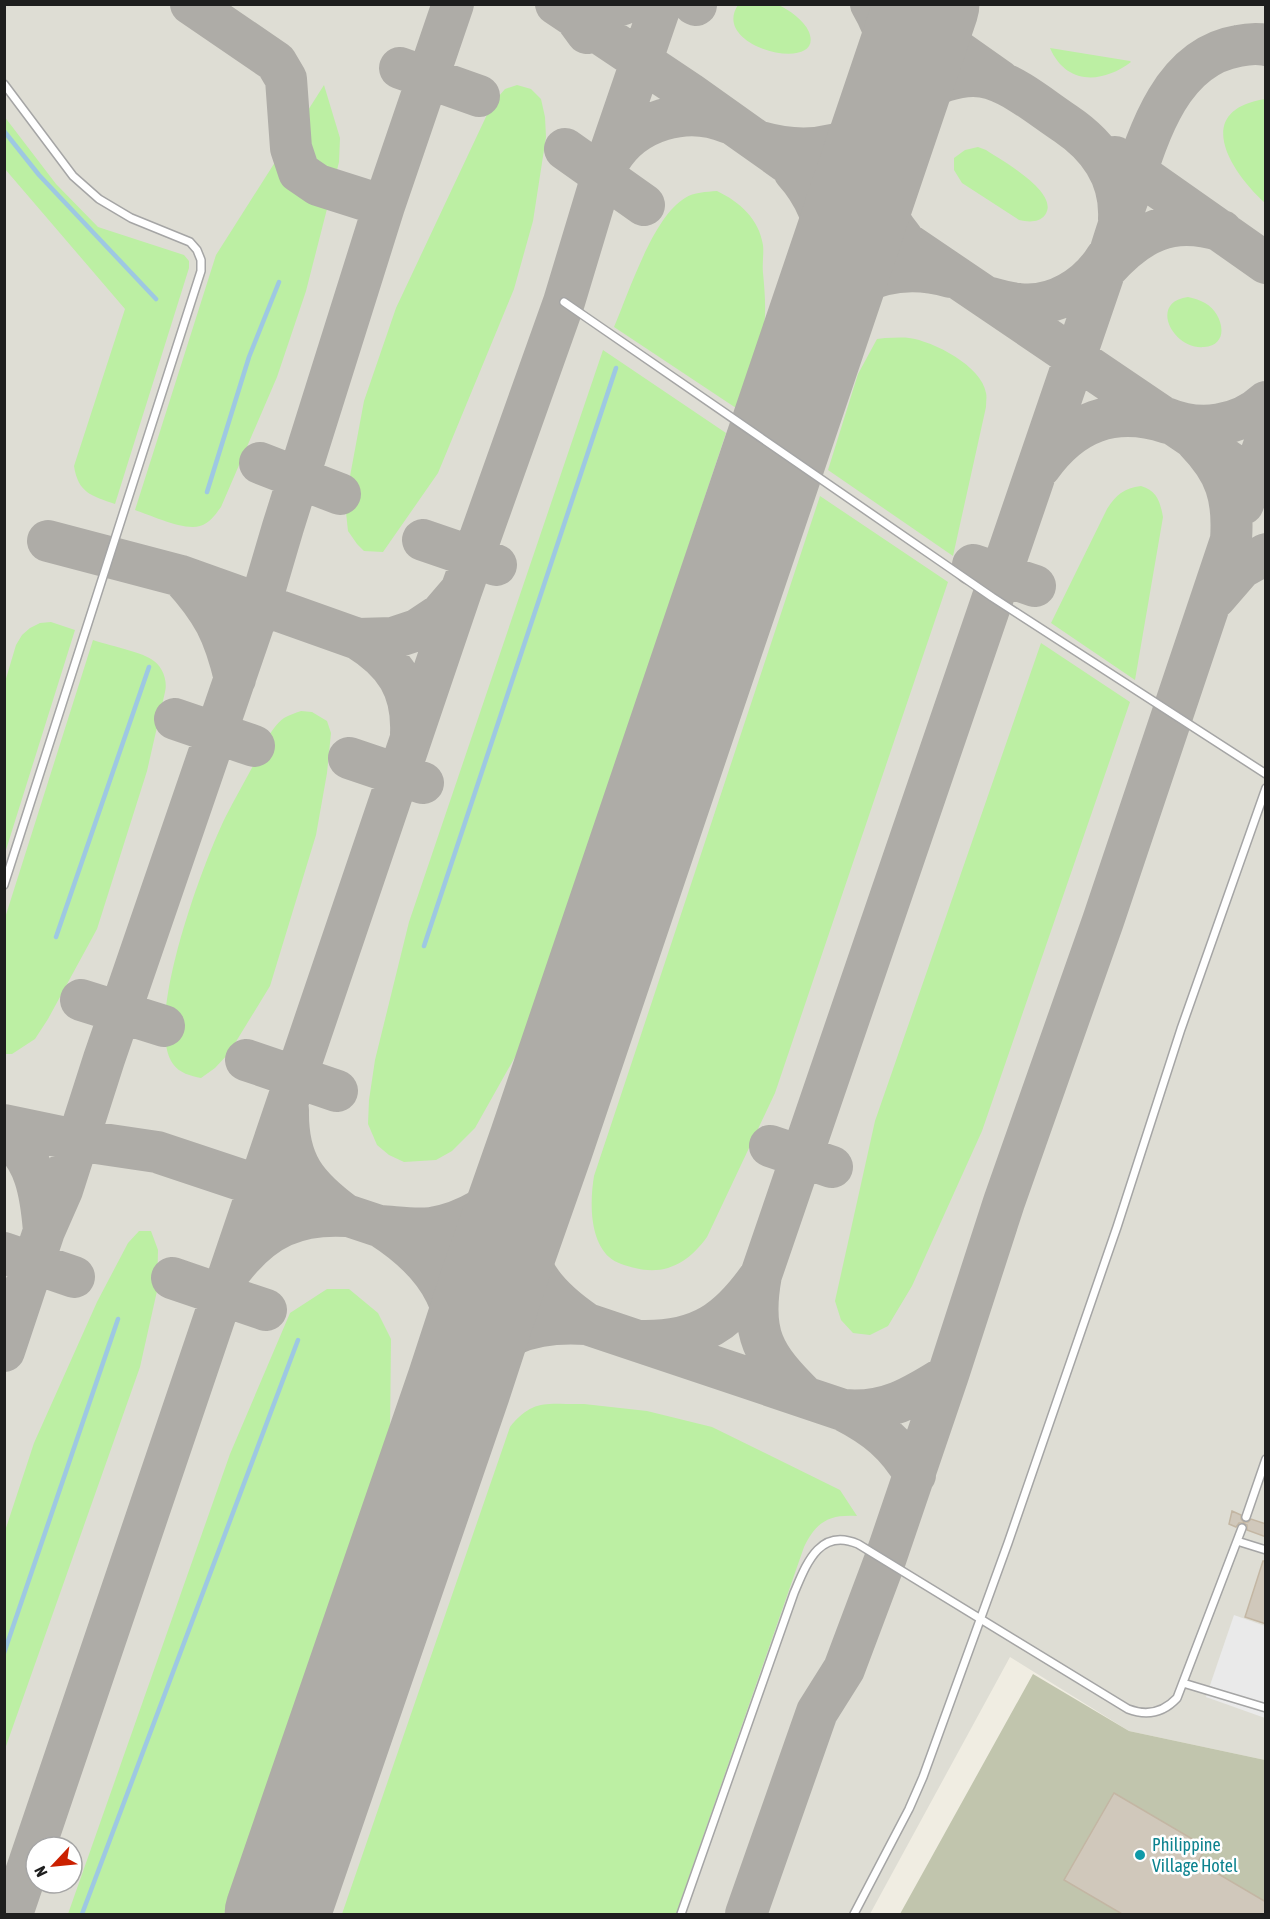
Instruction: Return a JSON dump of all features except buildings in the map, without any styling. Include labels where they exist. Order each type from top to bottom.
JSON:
[{"type":"lane","points":[[4,84],[73,176],[99,199],[131,218],[190,242],[197,250],[201,260],[201,271],[4,885]]},
{"type":"lane","points":[[564,302],[992,597],[1266,774]]},
{"type":"lane","points":[[854,1914],[909,1809],[923,1777],[1008,1543],[1117,1227],[1181,1029],[1266,788]]},
{"type":"lane","points":[[1246,1517],[1266,1459]]},
{"type":"lane","points":[[681,1914],[794,1593],[814,1551],[836,1541],[848,1540],[1136,1712],[1147,1713],[1160,1711],[1170,1706],[1177,1698],[1242,1528]]},
{"type":"lane","points":[[1237,1541],[1266,1550]]},
{"type":"lane","points":[[1183,1683],[1266,1708]]},
{"type":"shaded area","points":[[5,5],[1265,5],[1265,1760],[1129,1731],[1010,1657],[870,1914],[5,1914]]},
{"type":"shaded area","points":[[1234,1615],[1265,1626],[1265,1718],[1206,1697]]},
{"type":"shaded area","points":[[1033,1674],[1129,1731],[1265,1760],[1265,1914],[900,1914]]},
{"type":"green space","points":[[777,4],[782,6],[804,23],[809,32],[810,45],[801,52],[786,54],[769,51],[752,44],[739,33],[733,20],[738,5]]},
{"type":"green space","points":[[1050,48],[1131,62],[1108,74],[1086,77],[1065,69]]},
{"type":"green space","points":[[324,85],[340,138],[339,162],[306,291],[277,377],[221,507],[207,523],[193,527],[158,519],[135,510],[216,255]]},
{"type":"green space","points":[[517,85],[531,89],[541,99],[546,137],[533,221],[514,289],[438,473],[383,552],[364,551],[348,531],[345,503],[364,401],[396,308],[492,104],[505,89]]},
{"type":"green space","points":[[1266,99],[1265,203],[1240,175],[1231,160],[1224,144],[1224,129],[1229,116],[1242,106]]},
{"type":"green space","points":[[4,116],[56,184],[98,227],[184,255],[189,261],[189,268],[115,504],[87,492],[79,482],[74,466],[125,309],[5,169]]},
{"type":"green space","points":[[978,147],[1015,169],[1037,187],[1045,197],[1048,206],[1043,218],[1033,221],[1019,220],[962,183],[954,170],[954,158],[965,150]]},
{"type":"green space","points":[[717,191],[741,206],[753,219],[763,245],[764,330],[757,355],[736,408],[614,327],[643,256],[663,221],[685,198]]},
{"type":"green space","points":[[1188,297],[1205,303],[1220,321],[1221,335],[1213,345],[1193,346],[1175,334],[1169,325],[1167,316],[1169,307],[1176,301]]},
{"type":"green space","points":[[909,338],[931,344],[955,356],[976,373],[983,383],[986,407],[953,556],[828,470],[858,374],[877,339]]},
{"type":"green space","points":[[603,350],[726,433],[524,1041],[475,1128],[452,1151],[436,1160],[404,1162],[389,1155],[377,1145],[368,1124],[375,1060],[409,922]]},
{"type":"green space","points":[[1141,486],[1157,497],[1163,517],[1135,680],[1051,623],[1107,509],[1121,493]]},
{"type":"green space","points":[[820,496],[948,582],[775,1093],[707,1237],[700,1246],[693,1254],[676,1265],[657,1270],[635,1268],[612,1259],[602,1249],[592,1219],[594,1176]]},
{"type":"green space","points":[[51,622],[75,630],[5,853],[5,682],[16,645],[22,635],[40,623]]},
{"type":"green space","points":[[93,640],[146,656],[155,662],[163,673],[166,683],[165,692],[147,771],[97,929],[35,1039],[12,1054],[5,1054],[5,918]]},
{"type":"green space","points":[[1041,643],[1130,702],[982,1131],[912,1286],[888,1326],[870,1335],[853,1333],[841,1320],[835,1301],[875,1121]]},
{"type":"green space","points":[[301,711],[312,712],[327,721],[331,733],[327,773],[316,835],[270,986],[229,1053],[215,1068],[201,1078],[189,1075],[178,1070],[173,1064],[166,1043],[166,1014],[180,941],[204,867],[226,816],[275,727],[284,718]]},
{"type":"green space","points":[[139,1231],[151,1231],[158,1250],[157,1291],[140,1367],[5,1749],[5,1531],[34,1443],[97,1302],[128,1243]]},
{"type":"green space","points":[[327,1289],[349,1289],[378,1313],[391,1339],[390,1434],[224,1914],[68,1914],[75,1895],[84,1895],[84,1869],[230,1454],[290,1313]]},
{"type":"green space","points":[[552,1404],[584,1404],[647,1411],[712,1427],[840,1490],[857,1516],[839,1516],[825,1521],[813,1531],[804,1547],[676,1914],[342,1914],[510,1427],[519,1417],[535,1407]]},
{"type":"waterway","points":[[4,131],[39,175],[156,299]]},
{"type":"waterway","points":[[207,492],[249,357],[279,282]]},
{"type":"waterway","points":[[424,946],[616,368]]},
{"type":"waterway","points":[[56,937],[149,667]]},
{"type":"waterway","points":[[4,1653],[118,1319]]},
{"type":"waterway","points":[[82,1914],[298,1340]]},
{"type":"taxiway","points":[[191,4],[276,62],[286,79],[291,148],[299,172],[318,185],[384,206]]},
{"type":"taxiway","points":[[4,1351],[44,1231],[62,1190],[104,1059],[260,605],[384,206],[453,4]]},
{"type":"taxiway","points":[[556,4],[1266,487]]},
{"type":"taxiway","points":[[587,33],[576,18],[623,4]]},
{"type":"taxiway","points":[[12,1914],[461,591],[564,302],[602,176],[661,4]]},
{"type":"taxiway","points":[[871,4],[882,26],[889,48],[896,96]]},
{"type":"taxiway","points":[[891,4],[1000,81]]},
{"type":"taxiway","points":[[761,1275],[1154,124],[1179,82],[1195,65],[1215,53],[1238,46],[1266,45]]},
{"type":"taxiway","points":[[400,68],[479,96]]},
{"type":"taxiway","points":[[760,142],[799,148],[838,144],[868,131],[903,103],[934,85],[957,78],[981,76],[1021,93],[1089,143],[1098,153],[1112,177],[1119,204],[1119,219]]},
{"type":"taxiway","points":[[610,160],[620,146],[633,135],[663,120],[679,116],[696,116],[729,123]]},
{"type":"taxiway","points":[[565,149],[644,205]]},
{"type":"taxiway","points":[[878,151],[877,175],[880,198],[889,219],[903,239]]},
{"type":"taxiway","points":[[1115,157],[1266,263]]},
{"type":"taxiway","points":[[794,171],[813,197],[824,227],[828,242],[829,290]]},
{"type":"taxiway","points":[[1105,270],[1130,246],[1157,230],[1187,225],[1222,231]]},
{"type":"taxiway","points":[[987,297],[1019,304],[1045,303],[1080,286],[1090,278],[1106,258]]},
{"type":"taxiway","points":[[811,346],[824,320],[841,298],[868,280],[900,272],[917,271],[951,277]]},
{"type":"taxiway","points":[[1166,418],[1192,425],[1218,425],[1244,417],[1266,402]]},
{"type":"taxiway","points":[[1040,467],[1052,451],[1066,439],[1096,421],[1130,416],[1168,423]]},
{"type":"taxiway","points":[[1243,504],[1266,440]]},
{"type":"taxiway","points":[[746,1914],[817,1712],[844,1669],[885,1560],[1004,1202],[1103,921],[1231,540],[1231,511],[1226,486],[1215,464],[1196,441]]},
{"type":"taxiway","points":[[260,463],[340,494]]},
{"type":"taxiway","points":[[423,540],[496,565]]},
{"type":"taxiway","points":[[48,541],[181,576],[358,639],[393,638],[417,630],[441,614],[459,593]]},
{"type":"taxiway","points":[[1215,598],[1241,568],[1266,554]]},
{"type":"taxiway","points":[[973,565],[1035,586]]},
{"type":"taxiway","points":[[181,576],[216,623],[222,635],[235,679]]},
{"type":"taxiway","points":[[358,639],[382,657],[399,678],[409,703],[411,734]]},
{"type":"taxiway","points":[[175,719],[254,746]]},
{"type":"taxiway","points":[[349,758],[423,783]]},
{"type":"taxiway","points":[[81,1000],[164,1026]]},
{"type":"taxiway","points":[[246,1060],[337,1091]]},
{"type":"taxiway","points":[[233,1268],[257,1243],[283,1226],[312,1217],[347,1216],[320,1194],[302,1172],[291,1145],[288,1110]]},
{"type":"taxiway","points":[[4,1125],[76,1140],[157,1152],[406,1235],[528,1298],[587,1324],[843,1410],[866,1423],[893,1445],[915,1475]]},
{"type":"taxiway","points":[[4,1134],[23,1154],[35,1177],[44,1231]]},
{"type":"taxiway","points":[[459,1385],[458,1334],[445,1293],[420,1258],[380,1226],[431,1228],[456,1221],[481,1210],[503,1194],[521,1176],[541,1144]]},
{"type":"taxiway","points":[[770,1146],[832,1167]]},
{"type":"taxiway","points":[[459,1385],[484,1354],[513,1334],[547,1325],[587,1324],[554,1297],[533,1269],[524,1235],[525,1192]]},
{"type":"taxiway","points":[[4,1253],[74,1277]]},
{"type":"taxiway","points":[[642,1341],[681,1338],[711,1326],[737,1305],[761,1275],[757,1313],[763,1343],[779,1369],[805,1397]]},
{"type":"taxiway","points":[[172,1278],[266,1310]]},
{"type":"taxiway","points":[[843,1410],[858,1411],[886,1406],[911,1397],[948,1375]]},
{"type":"runway","points":[[277,1914],[459,1385],[927,4]]},
{"type":"place","name":"Philippine Village Hotel","points":[[1140,1855]]}]
